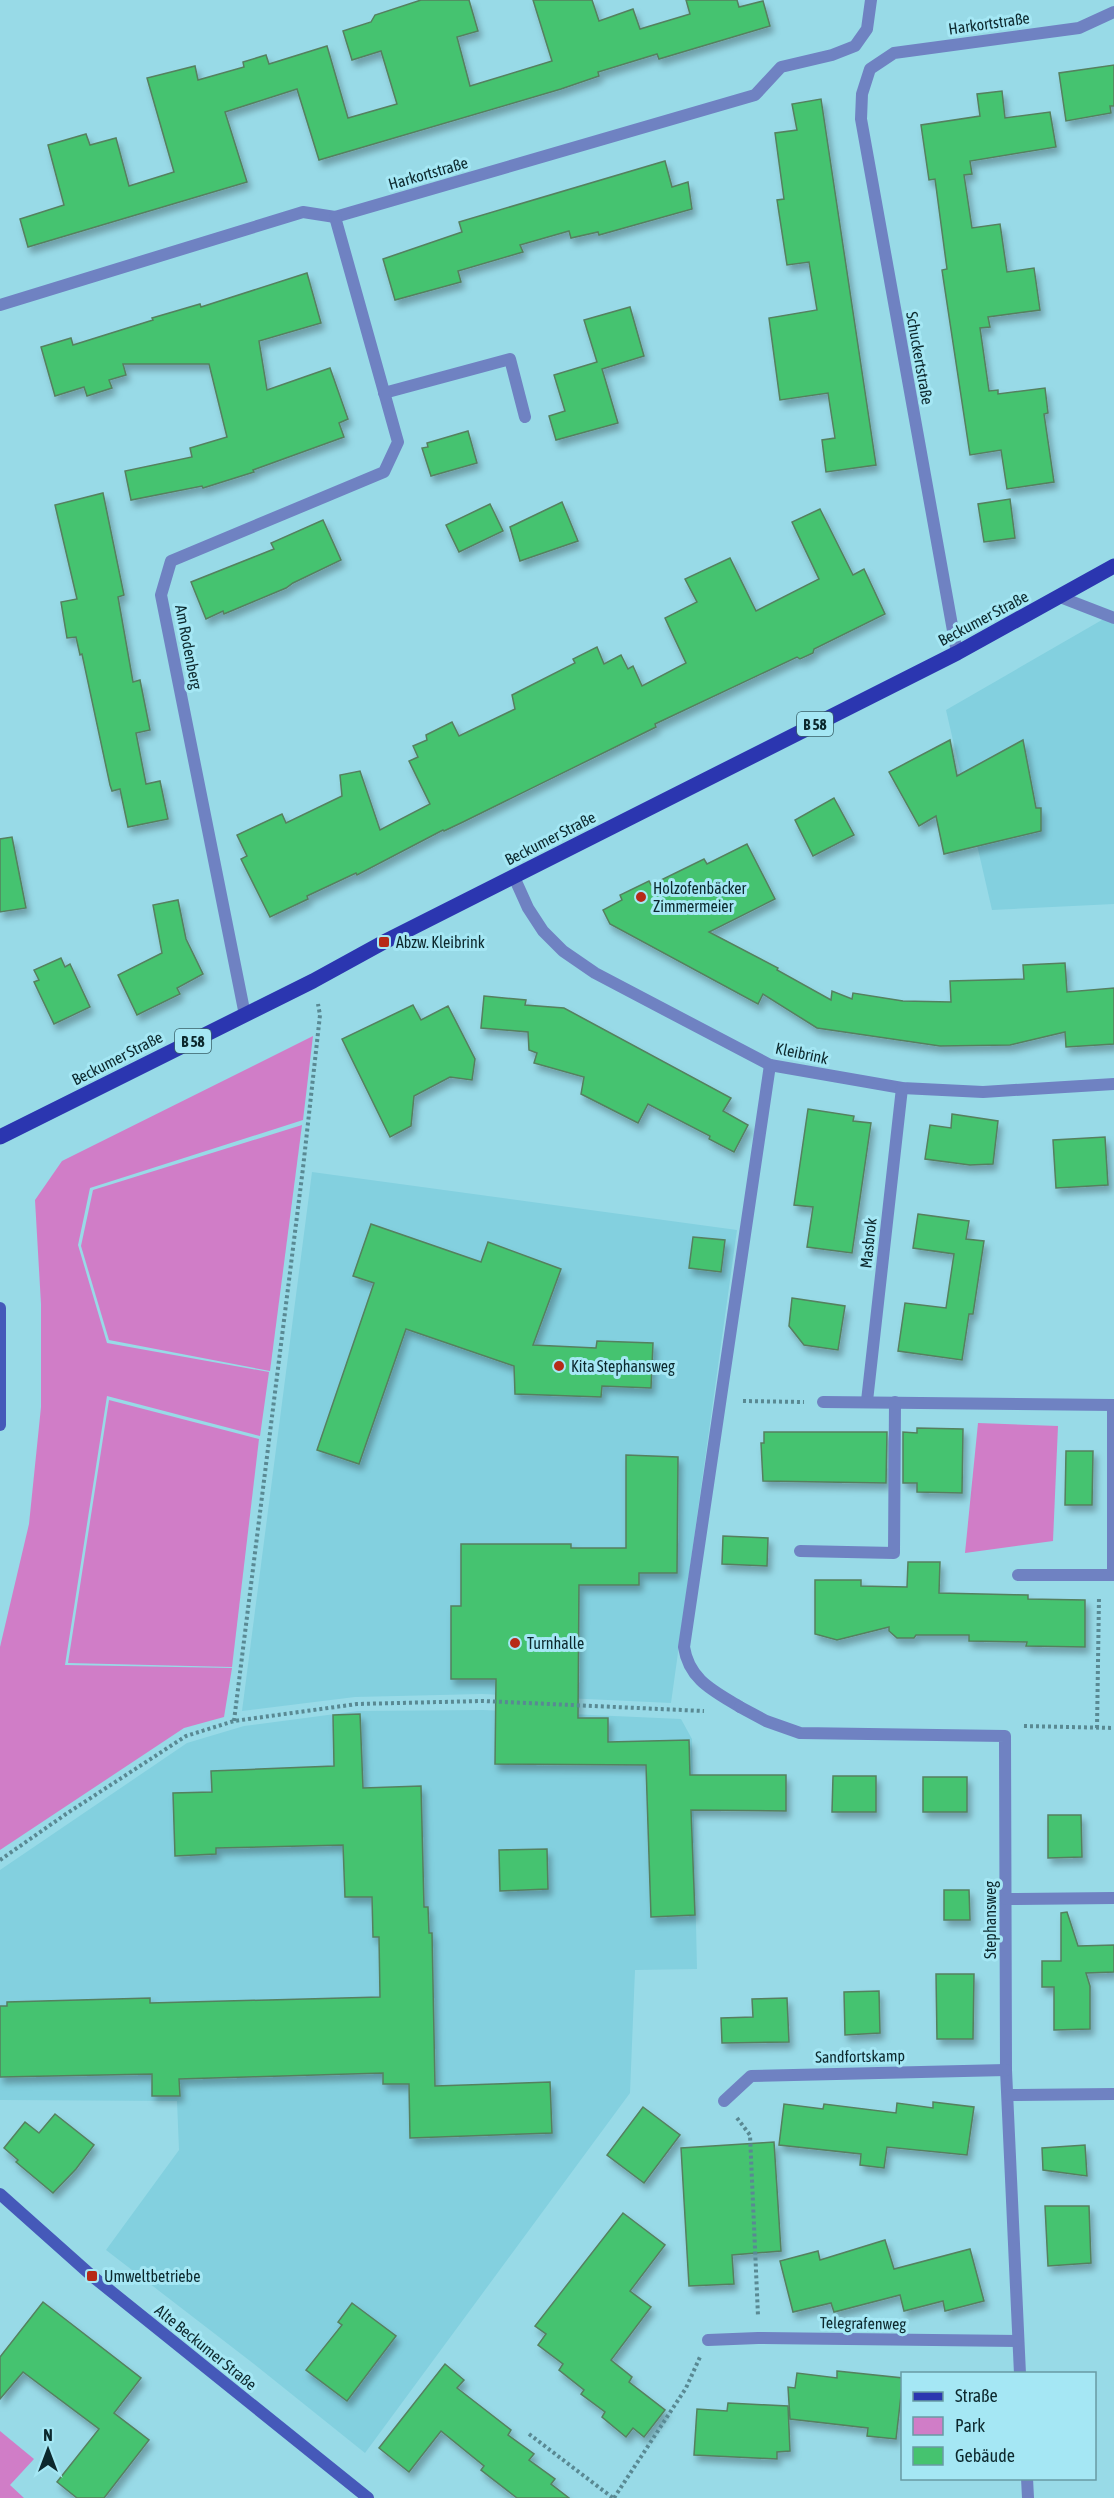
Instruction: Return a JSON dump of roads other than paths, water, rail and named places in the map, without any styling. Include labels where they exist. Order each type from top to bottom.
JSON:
[{"type":"main road","name":"Beckumer Straße","points":[[0,1137],[313,981],[384,942],[957,653],[1114,566]]},
{"type":"street","name":"Harkortstraße","points":[[0,305],[303,212],[335,217],[755,95],[781,67],[832,55],[855,46],[867,28],[871,0]]},
{"type":"street","name":"Harkortstraße","points":[[870,69],[894,53],[1079,28],[1114,12]]},
{"type":"street","name":"Schuckertstraße","points":[[870,69],[862,94],[861,119],[957,653]]},
{"type":"street","name":"Am Rodenberg","points":[[245,1015],[161,595],[171,561],[384,472],[398,442],[335,217]]},
{"type":"street","points":[[384,393],[510,359],[525,417]]},
{"type":"street","points":[[1060,597],[1114,618]]},
{"type":"street","name":"Kleibrink","points":[[514,877],[528,908],[543,931],[563,951],[595,974],[771,1065],[902,1088],[983,1092],[1114,1084]]},
{"type":"street","name":"Stephansweg","points":[[771,1065],[684,1647],[686,1662],[693,1674],[741,1707],[766,1721],[800,1732],[1005,1736],[1006,2070],[1020,2372]]},
{"type":"street","name":"Masbrok","points":[[867,1401],[902,1088]]},
{"type":"street","points":[[0,1308],[0,1425]]},
{"type":"street","points":[[823,1402],[1113,1405],[1113,1575],[1018,1575]]},
{"type":"street","points":[[800,1551],[894,1553],[895,1402]]},
{"type":"street","points":[[1006,1899],[1114,1898]]},
{"type":"street","name":"Sandfortskamp","points":[[724,2101],[751,2076],[1006,2070]]},
{"type":"street","points":[[1008,2096],[1114,2094]]},
{"type":"street","name":"Alte Beckumer Straße","points":[[0,2194],[92,2276],[368,2498]]},
{"type":"street","name":"Telegrafenweg","points":[[708,2340],[759,2338],[1018,2341]]},
{"type":"street","points":[[1027,2480],[1028,2498]]},
{"type":"place","name":"Holzofenbäcker Zimmermeier","points":[[641,897]]},
{"type":"place","name":"Abzw. Kleibrink","points":[[384,942]]},
{"type":"place","name":"Kita Stephansweg","points":[[559,1366]]},
{"type":"place","name":"Turnhalle","points":[[515,1643]]},
{"type":"place","name":"Umweltbetriebe","points":[[92,2276]]}]
